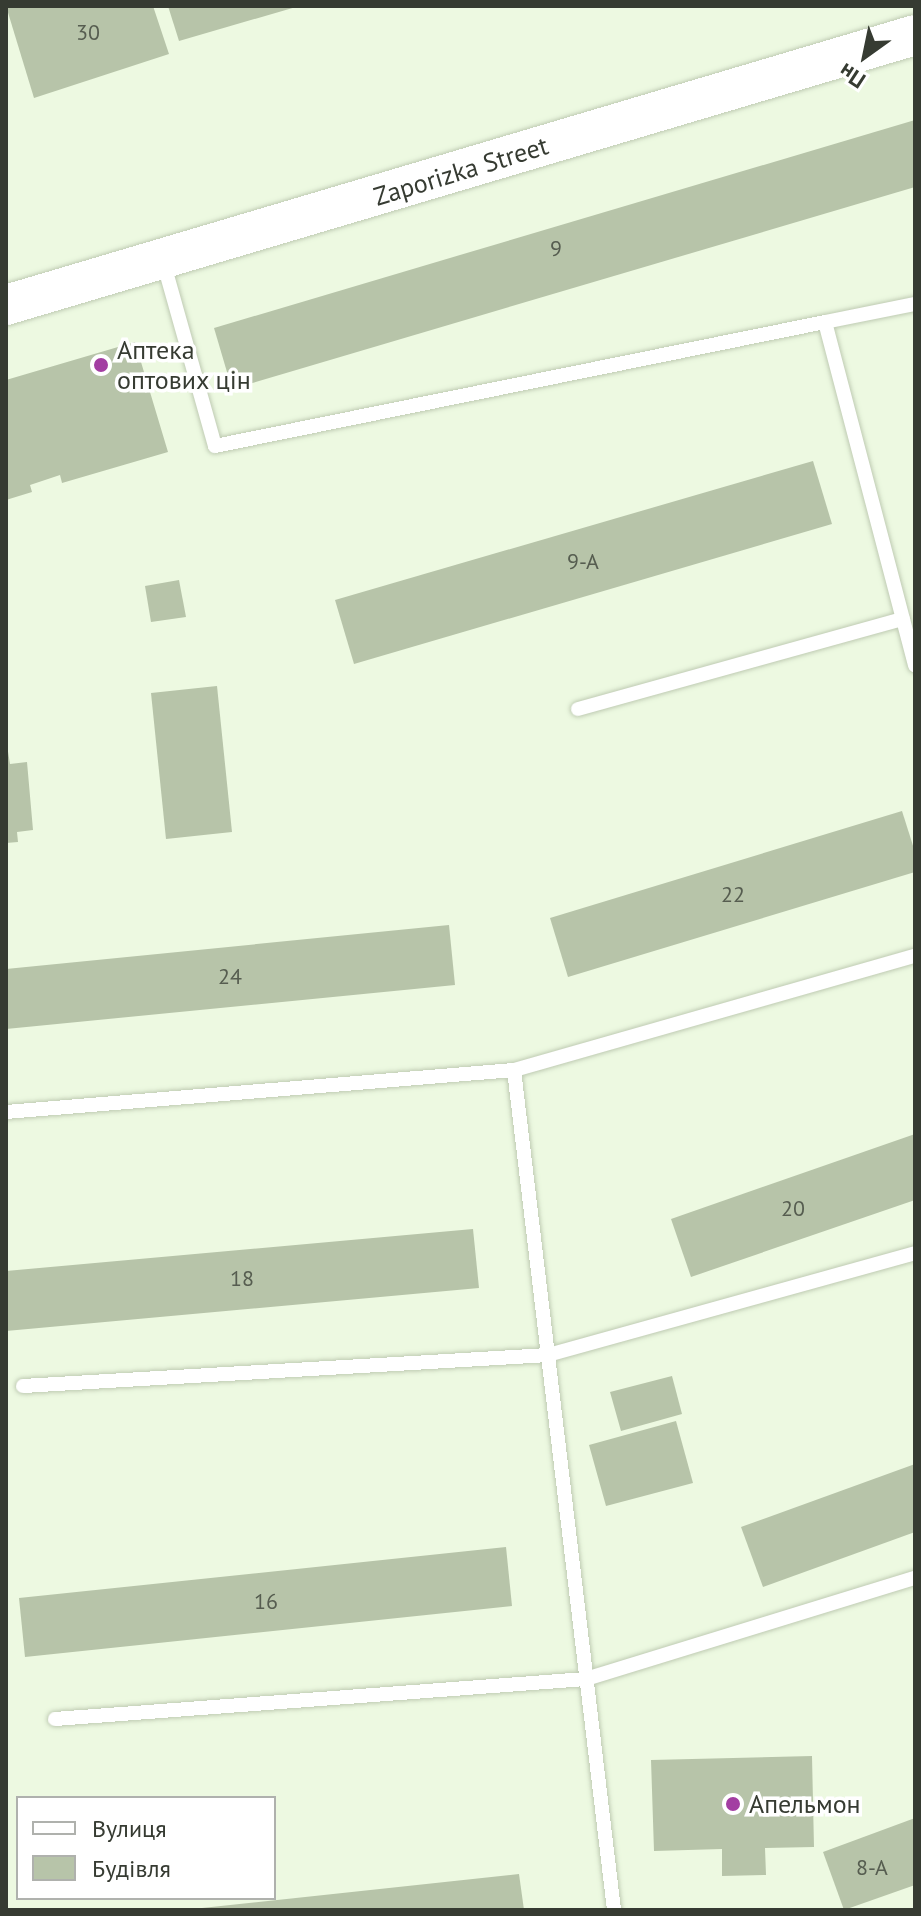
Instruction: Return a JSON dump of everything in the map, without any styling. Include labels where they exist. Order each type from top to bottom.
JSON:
[{"type":"street","name":"Zaporizka Street","points":[[6,305],[163,261],[915,35]]},
{"type":"lane","points":[[163,261],[215,446],[915,304]]},
{"type":"lane","points":[[825,322],[915,665]]},
{"type":"lane","points":[[578,709],[903,619]]},
{"type":"lane","points":[[6,1112],[514,1070],[915,956]]},
{"type":"lane","points":[[514,1070],[614,1910]]},
{"type":"lane","points":[[23,1386],[548,1355],[915,1253]]},
{"type":"lane","points":[[55,1719],[586,1679],[915,1578]]},
{"type":"building","points":[[6,6],[153,6],[169,54],[34,98]]},
{"type":"building","points":[[168,6],[296,6],[296,7],[179,41]]},
{"type":"building","points":[[915,120],[915,187],[232,389],[214,328]]},
{"type":"building","points":[[135,342],[168,452],[62,483],[60,475],[30,485],[32,492],[6,500],[6,380]]},
{"type":"building","points":[[813,461],[832,524],[354,664],[335,600]]},
{"type":"building","points":[[179,580],[186,617],[151,622],[145,586]]},
{"type":"building","points":[[217,686],[232,832],[166,839],[151,693]]},
{"type":"building","points":[[6,739],[10,764],[27,762],[33,830],[17,832],[18,842],[6,843]]},
{"type":"building","points":[[902,811],[915,852],[915,872],[568,977],[550,918]]},
{"type":"building","points":[[449,925],[455,985],[6,1029],[6,969]]},
{"type":"building","points":[[915,1134],[915,1200],[691,1277],[671,1219]]},
{"type":"building","points":[[473,1229],[479,1288],[6,1331],[6,1271]]},
{"type":"building","points":[[672,1376],[682,1414],[621,1431],[610,1392]]},
{"type":"building","points":[[676,1421],[693,1483],[606,1506],[589,1445]]},
{"type":"building","points":[[915,1464],[915,1532],[763,1587],[741,1527]]},
{"type":"building","points":[[506,1547],[512,1606],[25,1657],[19,1598]]},
{"type":"building","name":"Апельмон","points":[[812,1756],[814,1847],[765,1848],[766,1875],[722,1876],[722,1849],[654,1851],[651,1760]]},
{"type":"building","points":[[915,1818],[915,1885],[844,1910],[823,1852]]},
{"type":"building","points":[[519,1874],[524,1910],[202,1910],[202,1908]]},
{"type":"place","name":"Аптека оптових цін","points":[[101,365]]},
{"type":"place","name":"Апельмон","points":[[733,1804]]}]
